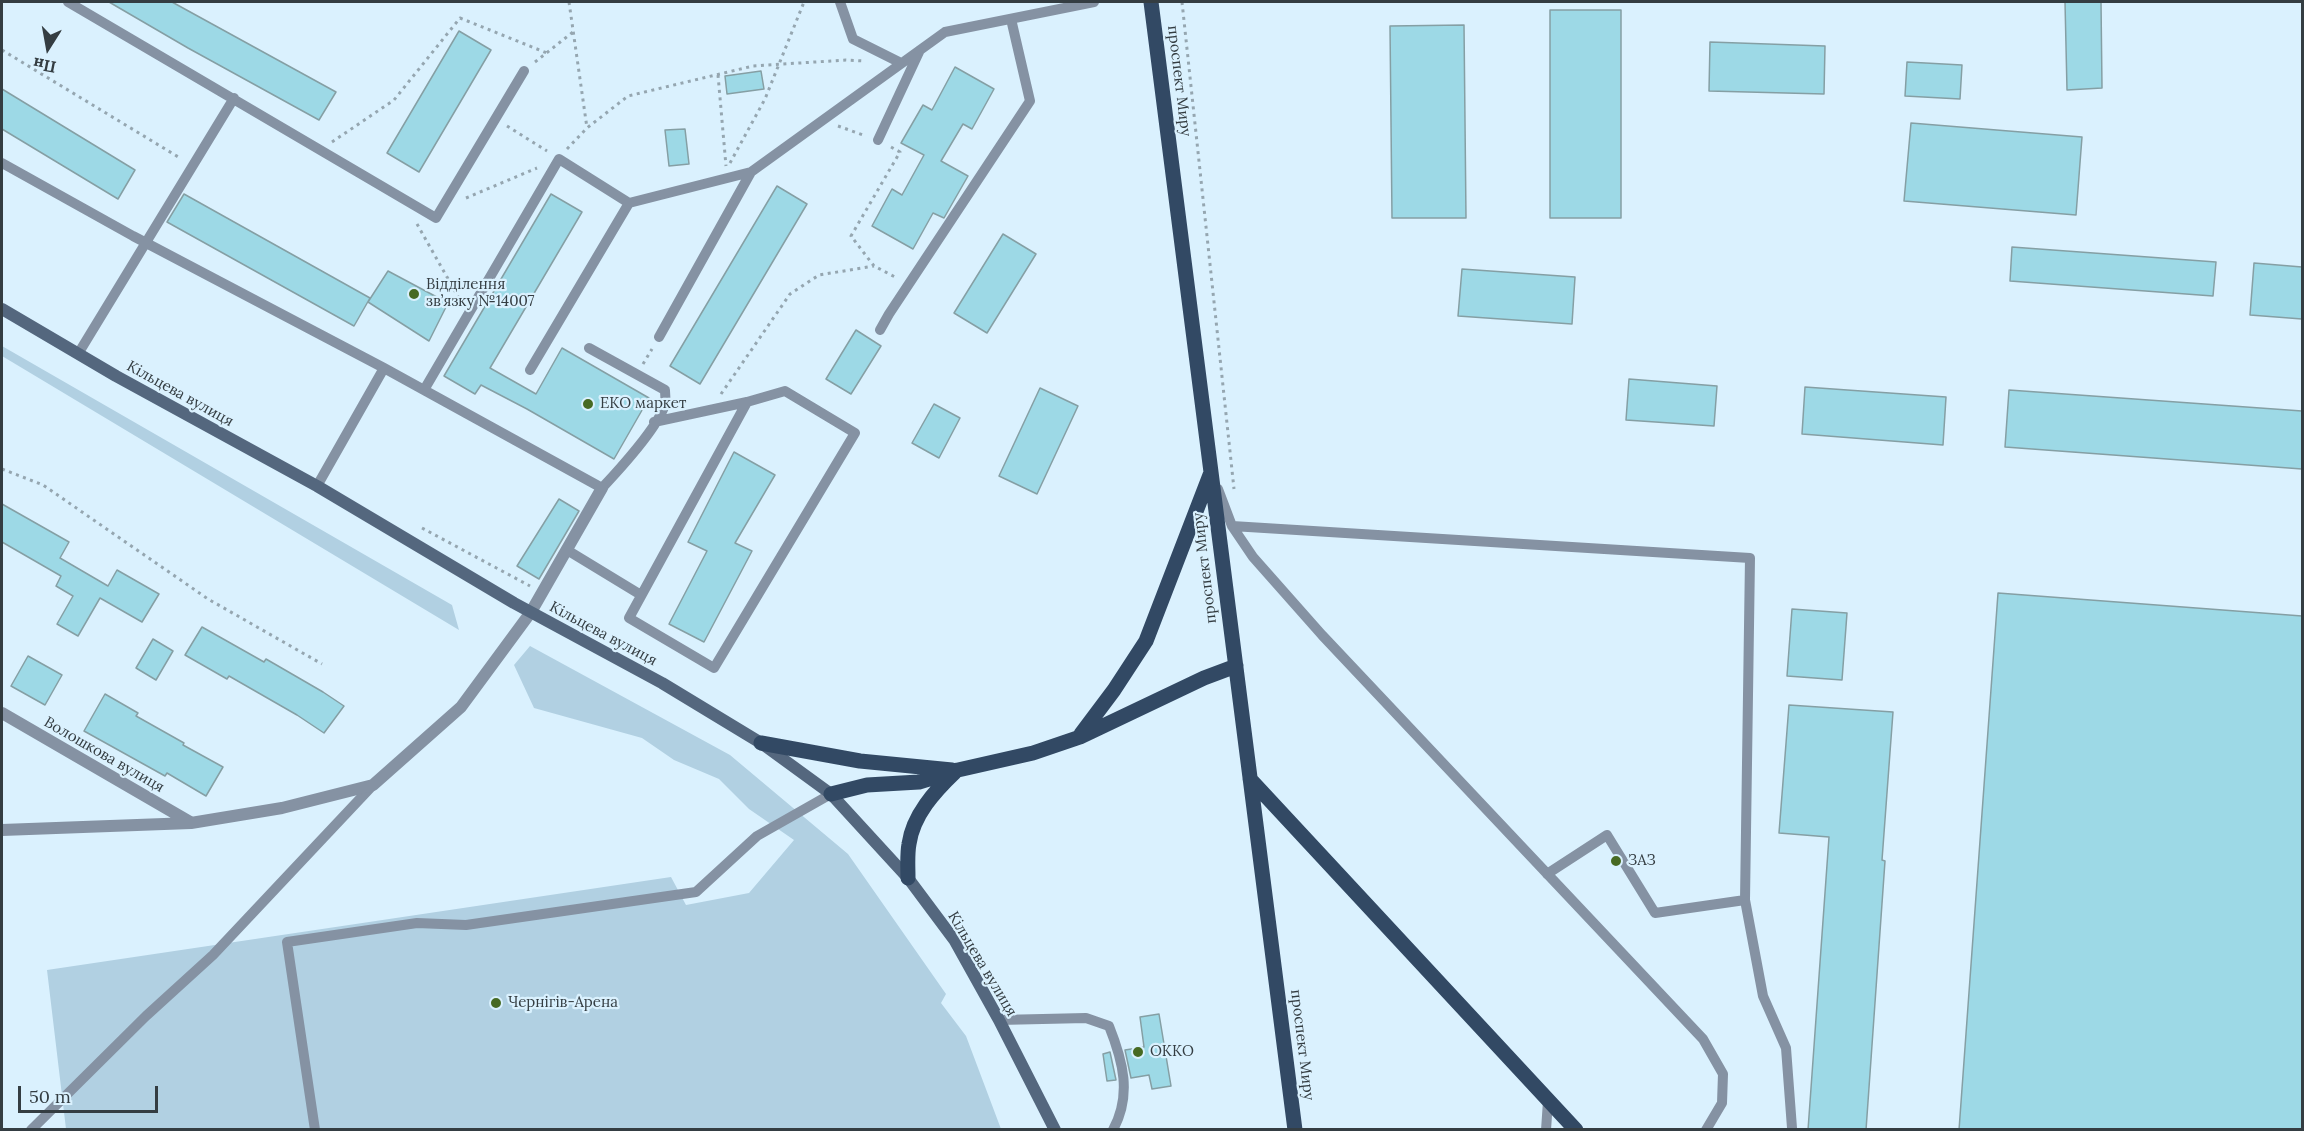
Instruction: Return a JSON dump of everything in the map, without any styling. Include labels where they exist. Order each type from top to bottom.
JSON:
[{"type":"main road","name":"проспект Миру","points":[[1151,2],[1295,1130]]},
{"type":"main road","name":"Кільцева вулиця","points":[[2,309],[78,354],[317,486],[531,612],[662,683],[761,742],[831,794],[908,878],[955,941],[999,1020],[1055,1130]]},
{"type":"main road","points":[[1080,737],[1146,641],[1212,471]]},
{"type":"main road","points":[[831,794],[867,785],[919,783],[958,770],[1033,753],[1080,737],[1204,678],[1236,666]]},
{"type":"main road","points":[[761,742],[860,761],[958,770]]},
{"type":"main road","points":[[908,878],[909,842],[918,816],[935,792],[958,770]]},
{"type":"main road","points":[[1250,779],[1575,1129]]},
{"type":"street","points":[[2,830],[191,823],[282,808],[374,785],[461,707],[531,612],[602,488]]},
{"type":"street","name":"Волошкова вулиця","points":[[2,713],[191,823]]},
{"type":"lane","points":[[68,2],[436,218],[524,71]]},
{"type":"lane","points":[[840,2],[853,39],[901,63]]},
{"type":"lane","points":[[530,370],[629,203],[751,172],[945,32],[1094,2]]},
{"type":"lane","points":[[880,330],[1030,101],[1011,18]]},
{"type":"lane","points":[[878,140],[920,49]]},
{"type":"lane","points":[[78,354],[234,98]]},
{"type":"lane","points":[[424,390],[559,159],[629,203]]},
{"type":"lane","points":[[2,163],[602,488],[624,464],[654,422],[665,404],[665,390],[589,348]]},
{"type":"lane","points":[[659,337],[751,172]]},
{"type":"lane","points":[[317,486],[384,368]]},
{"type":"lane","points":[[654,422],[747,402],[785,391],[855,433],[714,668],[629,618],[747,402]]},
{"type":"lane","points":[[1212,471],[1232,526],[1253,556],[1322,635],[1702,1039],[1723,1074],[1722,1103],[1706,1130]]},
{"type":"lane","points":[[1232,526],[1750,558],[1745,900],[1763,996],[1786,1048],[1792,1128]]},
{"type":"lane","points":[[567,550],[641,595]]},
{"type":"lane","points":[[31,1130],[146,1016],[213,955],[374,785]]},
{"type":"lane","points":[[315,1130],[287,942],[417,923],[466,925],[696,892],[757,836],[831,794]]},
{"type":"lane","points":[[1547,874],[1607,835],[1656,913],[1745,900]]},
{"type":"lane","points":[[999,1020],[1086,1018],[1109,1026],[1119,1051],[1124,1079],[1122,1113],[1113,1130]]},
{"type":"lane","points":[[1546,1130],[1548,1101]]},
{"type":"path","points":[[569,2],[587,128]]},
{"type":"path","points":[[718,75],[726,169],[765,99],[804,2]]},
{"type":"path","points":[[1182,2],[1235,492]]},
{"type":"path","points":[[321,150],[394,100],[460,18],[547,52]]},
{"type":"path","points":[[524,71],[573,32]]},
{"type":"path","points":[[2,50],[194,166]]},
{"type":"path","points":[[441,209],[559,159],[587,128],[628,96],[753,66],[846,60],[868,61]]},
{"type":"path","points":[[494,118],[559,159]]},
{"type":"path","points":[[822,120],[878,140],[900,152],[851,236],[874,266],[909,285]]},
{"type":"path","points":[[403,198],[468,315]]},
{"type":"path","points":[[719,397],[790,294],[819,275],[874,266]]},
{"type":"path","points":[[636,374],[659,337]]},
{"type":"path","points":[[2,469],[43,485],[208,599],[322,664]]},
{"type":"shaded area","points":[[2,346],[452,605],[459,630],[2,356]]},
{"type":"shaded area","name":"Чернігів-Арена","points":[[530,646],[730,755],[848,854],[946,994],[941,1003],[966,1036],[1001,1129],[66,1129],[47,970],[671,877],[686,905],[749,893],[794,840],[749,809],[719,779],[674,760],[642,738],[534,708],[514,665]]},
{"type":"building","points":[[109,2],[172,2],[336,92],[319,120]]},
{"type":"building","points":[[2065,2],[2101,2],[2102,88],[2067,90]]},
{"type":"building","points":[[1550,10],[1621,10],[1621,218],[1550,218]]},
{"type":"building","points":[[1464,25],[1466,218],[1392,218],[1390,26]]},
{"type":"building","points":[[459,31],[491,50],[419,172],[387,153]]},
{"type":"building","points":[[1710,42],[1825,46],[1824,94],[1709,91]]},
{"type":"building","points":[[1907,62],[1962,65],[1960,99],[1905,96]]},
{"type":"building","points":[[955,67],[994,89],[972,129],[963,124],[941,161],[968,176],[944,218],[933,213],[913,249],[872,226],[892,189],[902,195],[924,155],[901,143],[923,105],[932,110]]},
{"type":"building","points":[[761,71],[764,89],[727,94],[725,76]]},
{"type":"building","points":[[2,89],[135,170],[118,199],[2,129]]},
{"type":"building","points":[[1911,123],[2082,137],[2076,215],[1904,201]]},
{"type":"building","points":[[685,129],[689,164],[669,166],[665,130]]},
{"type":"building","points":[[777,186],[807,204],[700,384],[670,366]]},
{"type":"building","points":[[184,194],[370,298],[354,326],[167,222]]},
{"type":"building","points":[[551,194],[582,212],[490,368],[536,394],[562,348],[649,398],[614,459],[481,385],[475,394],[444,376]]},
{"type":"building","points":[[1003,234],[1036,254],[987,333],[954,313]]},
{"type":"building","points":[[2012,247],[2216,262],[2213,296],[2010,281]]},
{"type":"building","points":[[2254,263],[2302,267],[2302,319],[2250,315]]},
{"type":"building","points":[[1462,269],[1575,277],[1572,324],[1458,316]]},
{"type":"building","points":[[388,271],[448,303],[429,341],[368,302]]},
{"type":"building","points":[[856,330],[881,346],[851,394],[826,379]]},
{"type":"building","points":[[1629,379],[1717,386],[1714,426],[1626,420]]},
{"type":"building","points":[[1805,387],[1946,397],[1943,445],[1802,434]]},
{"type":"building","points":[[1040,388],[1078,406],[1037,494],[999,476]]},
{"type":"building","points":[[2009,390],[2302,411],[2302,469],[2005,447]]},
{"type":"building","points":[[934,404],[960,418],[939,458],[912,443]]},
{"type":"building","points":[[734,452],[775,475],[735,543],[752,551],[704,642],[669,624],[707,551],[688,542]]},
{"type":"building","points":[[559,499],[579,511],[539,579],[517,566]]},
{"type":"building","points":[[2,504],[69,542],[60,558],[108,586],[117,570],[159,594],[142,622],[100,598],[78,636],[57,624],[73,596],[56,586],[61,576],[2,542]]},
{"type":"building","points":[[1998,593],[2302,616],[2302,1130],[1959,1130]]},
{"type":"building","points":[[1792,609],[1847,613],[1842,680],[1787,676]]},
{"type":"building","points":[[202,627],[264,662],[266,659],[344,706],[324,733],[229,676],[227,679],[185,655]]},
{"type":"building","points":[[153,639],[173,651],[156,680],[136,668]]},
{"type":"building","points":[[28,656],[62,675],[45,705],[11,686]]},
{"type":"building","points":[[105,694],[138,713],[136,716],[223,767],[206,796],[167,773],[165,776],[84,731]]},
{"type":"building","points":[[1789,705],[1893,712],[1866,1130],[1808,1130],[1829,837],[1779,833]]},
{"type":"building","name":"ОККО","points":[[1159,1014],[1171,1086],[1152,1089],[1149,1075],[1131,1078],[1125,1050],[1144,1047],[1140,1017]]},
{"type":"building","points":[[1110,1052],[1116,1080],[1107,1081],[1103,1054]]},
{"type":"place","name":"Відділення зв’язку №14007","points":[[414,294]]},
{"type":"place","name":"ЕКО маркет","points":[[588,404]]},
{"type":"place","name":"ЗАЗ","points":[[1616,861]]},
{"type":"place","name":"Чернігів-Арена","points":[[496,1003]]},
{"type":"place","name":"ОККО","points":[[1138,1052]]}]
